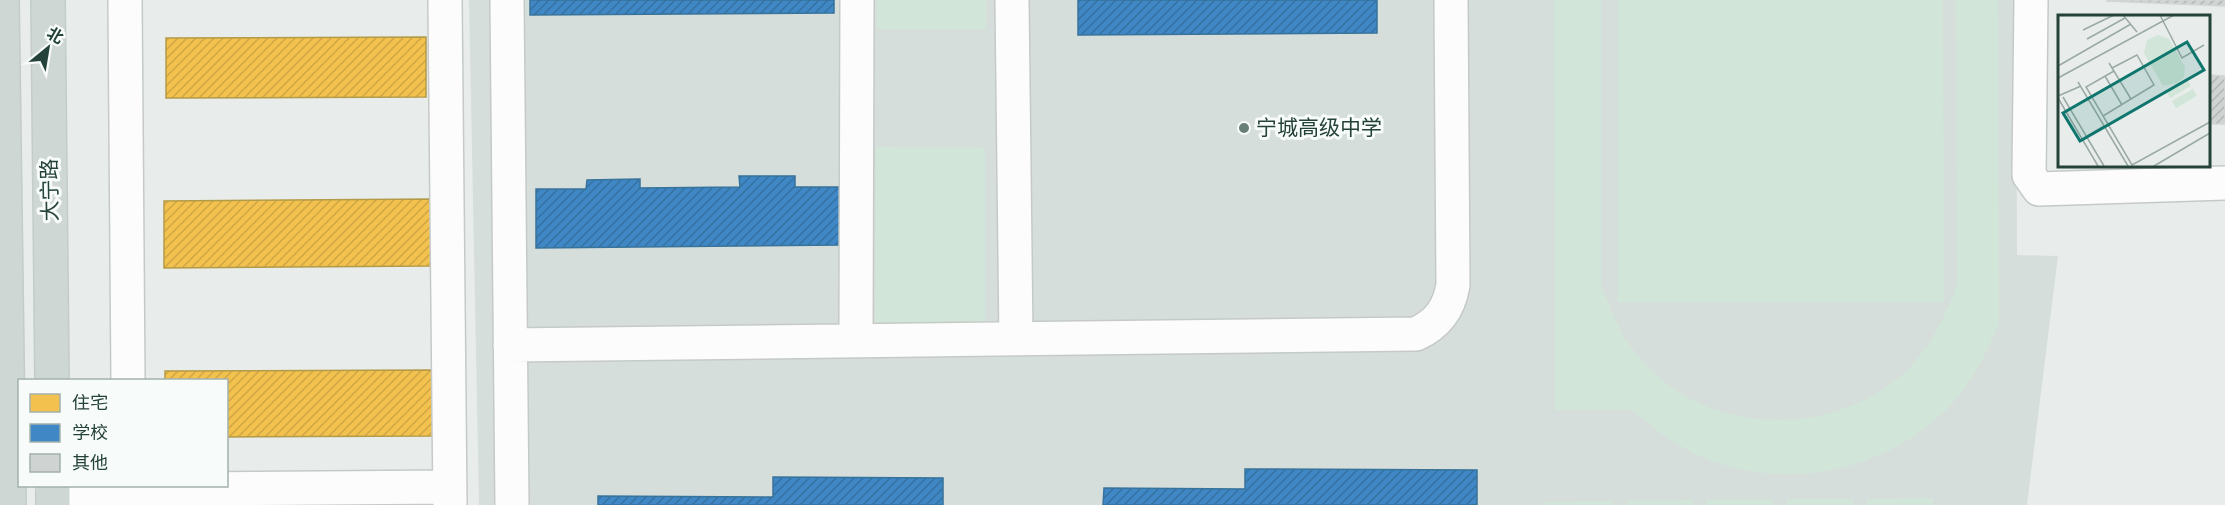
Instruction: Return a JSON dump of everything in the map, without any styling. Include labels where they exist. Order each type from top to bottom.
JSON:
[{"type":"main road","points":[[2,0],[9,505]]},
{"type":"main road","name":"大宁路","points":[[48,0],[52,379]]},
{"type":"street","points":[[125,0],[128,379]]},
{"type":"street","points":[[53,493],[450,496],[445,0]]},
{"type":"street","points":[[507,0],[512,505]]},
{"type":"street","points":[[856,341],[857,0]]},
{"type":"street","points":[[1012,0],[1016,339]]},
{"type":"street","points":[[510,345],[1416,334],[1427,329],[1446,311],[1453,285],[1450,0]]},
{"type":"street","points":[[2031,0],[2029,175],[2039,189],[2225,183]]},
{"type":"shaded area","name":"宁城高级中学","points":[[469,0],[2016,0],[2017,255],[2058,256],[2027,505],[479,505]]},
{"type":"green space","points":[[877,0],[986,0],[986,29],[877,29]]},
{"type":"green space","points":[[1554,0],[1601,0],[1601,285],[1623,335],[1648,367],[1678,391],[1712,408],[1749,418],[1787,420],[1826,414],[1862,401],[1896,380],[1907,371],[1925,349],[1940,325],[1957,285],[1956,0],[1998,0],[1999,322],[1987,351],[1971,379],[1948,408],[1920,432],[1889,450],[1856,464],[1820,472],[1784,474],[1748,471],[1701,457],[1670,439],[1632,410],[1555,410]]},
{"type":"green space","points":[[1618,0],[1943,0],[1944,302],[1618,302]]},
{"type":"green space","points":[[876,147],[985,148],[985,326],[875,326]]},
{"type":"green space","points":[[1933,498],[1933,505],[1866,505],[1866,499]]},
{"type":"green space","points":[[1786,499],[1853,499],[1853,505],[1786,505]]},
{"type":"green space","points":[[1693,500],[1693,505],[1627,505],[1627,501]]},
{"type":"green space","points":[[1706,500],[1773,500],[1773,505],[1706,505]]},
{"type":"green space","points":[[1613,501],[1613,505],[1546,505],[1546,502]]},
{"type":"building: 住宅","points":[[426,37],[426,97],[166,98],[166,38]]},
{"type":"building: 住宅","points":[[431,199],[431,266],[164,268],[164,201]]},
{"type":"building: 住宅","points":[[432,370],[433,436],[228,437],[228,379],[165,379],[165,371]]},
{"type":"building: 学校","points":[[530,0],[834,0],[834,13],[530,15]]},
{"type":"building: 学校","points":[[1078,0],[1377,0],[1377,33],[1078,35]]},
{"type":"building: 学校","points":[[739,176],[795,176],[795,187],[840,187],[840,245],[536,248],[536,189],[586,189],[587,180],[640,179],[640,188],[740,187]]},
{"type":"building: 学校","points":[[1245,469],[1477,470],[1477,505],[1103,505],[1104,488],[1245,489]]},
{"type":"building: 学校","points":[[773,477],[943,478],[943,505],[598,505],[598,496],[773,497]]},
{"type":"building: 其他","points":[[2225,0],[2225,6],[2107,1]]},
{"type":"building: 其他","points":[[2210,75],[2225,76],[2225,124],[2210,124]]},
{"type":"place","name":"宁城高级中学","points":[[1244,128]]}]
